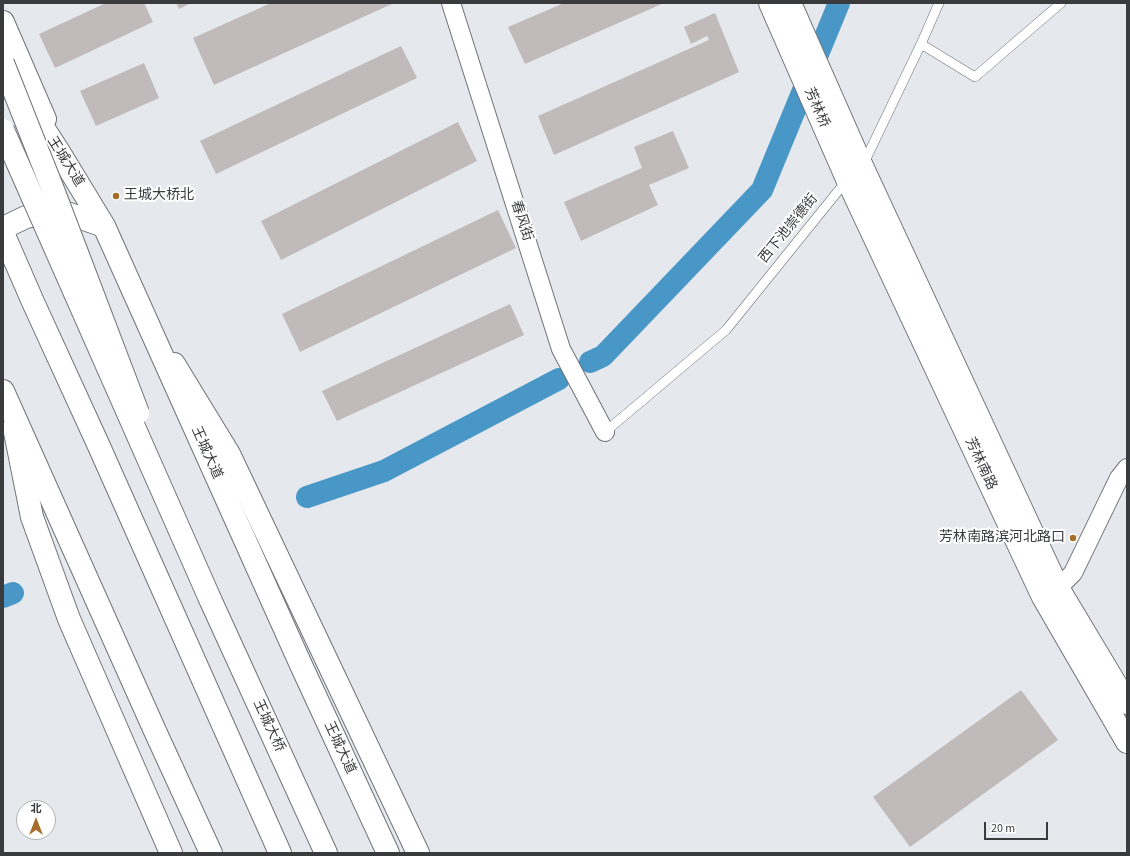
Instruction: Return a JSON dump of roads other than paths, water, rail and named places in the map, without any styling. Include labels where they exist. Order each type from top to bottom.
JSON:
[{"type":"main road","points":[[770,3],[793,32]]},
{"type":"main road","points":[[790,3],[793,32]]},
{"type":"main road","points":[[3,22],[59,152]]},
{"type":"main road","name":"芳林桥","points":[[793,32],[855,173]]},
{"type":"main road","points":[[3,64],[52,187],[210,599]]},
{"type":"main road","name":"王城大道","points":[[3,64],[104,226],[301,665],[388,853]]},
{"type":"main road","points":[[3,130],[210,599]]},
{"type":"main road","name":"芳林南路","points":[[855,173],[1050,592],[1127,742]]},
{"type":"main road","points":[[3,228],[26,217],[61,211],[104,226]]},
{"type":"main road","points":[[3,233],[280,853]]},
{"type":"main road","points":[[3,245],[33,302]]},
{"type":"main road","points":[[146,318],[229,454],[418,853]]},
{"type":"main road","points":[[6,405],[210,853]]},
{"type":"main road","points":[[6,405],[32,517],[66,612],[171,853]]},
{"type":"main road","name":"芳林南路","points":[[1050,592],[1127,703]]},
{"type":"main road","name":"王城大桥","points":[[210,599],[326,853]]},
{"type":"street","name":"春风街","points":[[451,3],[561,349],[605,432]]},
{"type":"street","points":[[1050,592],[1073,573],[1119,478],[1127,468]]},
{"type":"lane","name":"西下池崇德街","points":[[605,432],[726,330],[855,173],[921,44],[939,3]]},
{"type":"lane","points":[[921,44],[975,77],[1061,3]]},
{"type":"waterway","points":[[590,362],[603,356],[762,190],[839,3]]},
{"type":"waterway","points":[[307,497],[384,471],[559,379]]},
{"type":"waterway","points":[[3,597],[13,593]]},
{"type":"place","name":"王城大桥北","points":[[116,196]]},
{"type":"place","name":"芳林南路滨河北路口","points":[[1073,538]]}]
